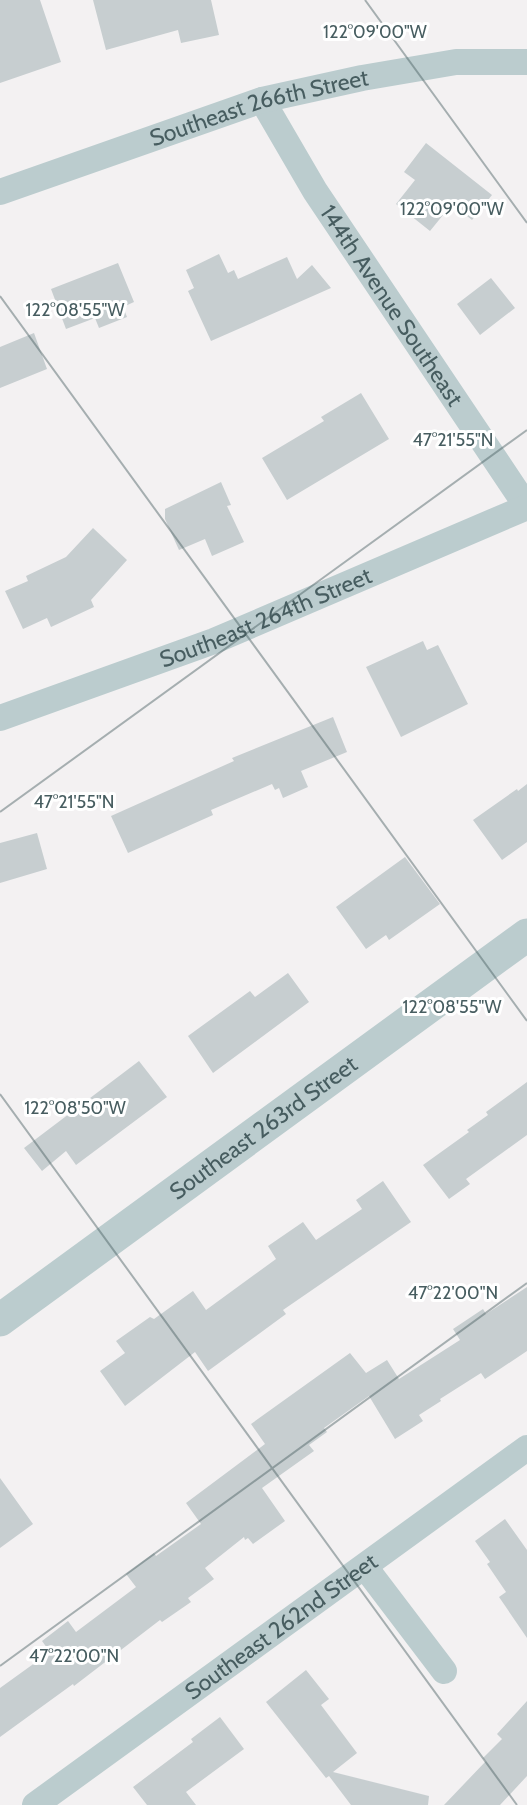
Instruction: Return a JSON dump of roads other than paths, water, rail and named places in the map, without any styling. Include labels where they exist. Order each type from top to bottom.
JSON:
[{"type":"street","name":"Southeast 266th Street","points":[[0,192],[262,100],[362,78],[456,62],[527,62]]},
{"type":"street","name":"144th Avenue Southeast","points":[[262,100],[315,191],[527,507]]},
{"type":"street","name":"Southeast 264th Street","points":[[0,718],[214,640],[527,507]]},
{"type":"street","name":"Southeast 263rd Street","points":[[0,1321],[527,935]]},
{"type":"street","name":"Southeast 262nd Street","points":[[37,1805],[527,1448]]},
{"type":"street","points":[[365,1567],[444,1671]]}]
